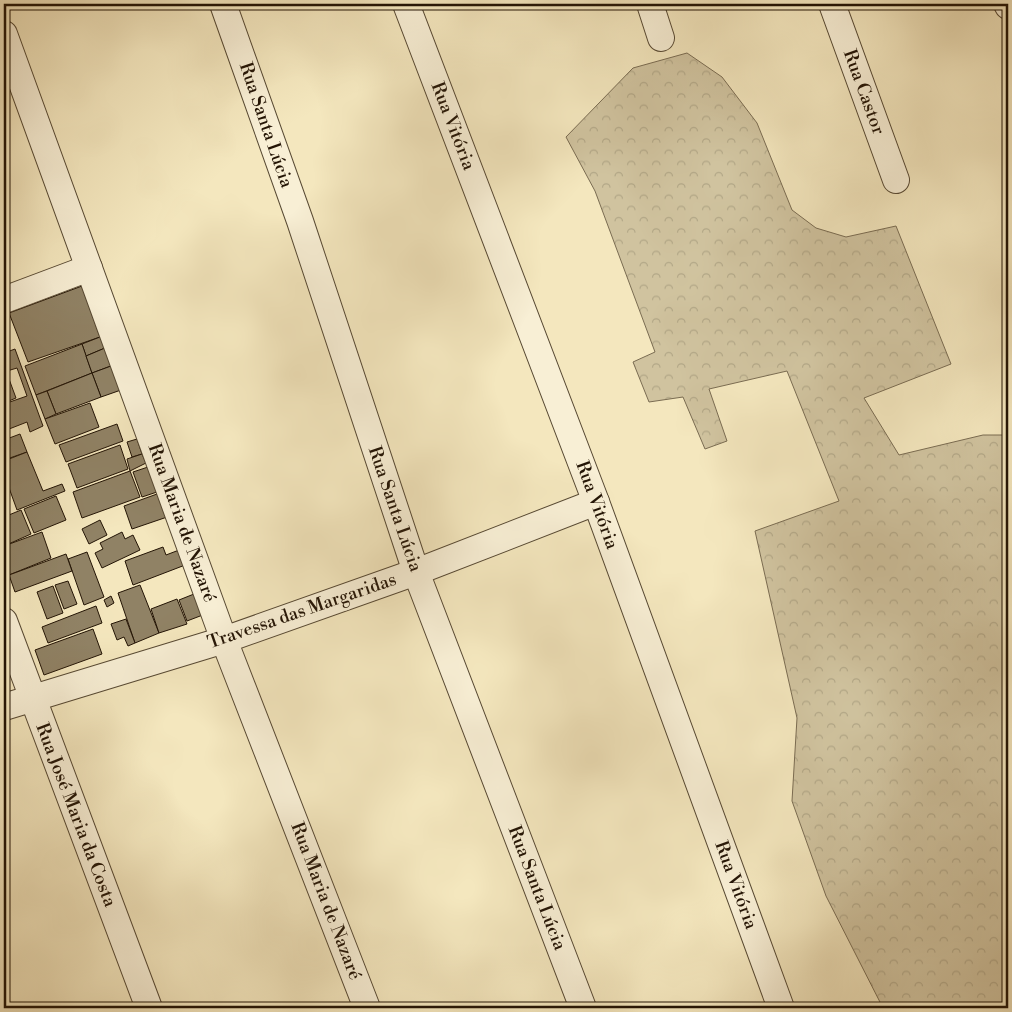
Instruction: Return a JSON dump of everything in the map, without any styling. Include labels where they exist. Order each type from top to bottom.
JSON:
[{"type":"street","name":"Rua Santa Lúcia","points":[[223,4],[300,221],[416,572],[583,1008]]},
{"type":"street","name":"Rua Vitória","points":[[406,4],[596,502],[781,1008]]},
{"type":"street","points":[[650,4],[661,38]]},
{"type":"street","name":"Rua Castor","points":[[832,4],[896,180]]},
{"type":"street","name":"Rua Maria de Nazaré","points":[[4,34],[224,640],[367,1008]]},
{"type":"street","points":[[4,300],[90,268]]},
{"type":"street","name":"Travessa das Margaridas","points":[[4,707],[224,640],[416,572],[596,502]]},
{"type":"street","name":"Rua José Maria da Costa","points":[[4,621],[149,1008]]},
{"type":"green space","points":[[687,53],[722,77],[757,123],[792,210],[816,228],[846,237],[896,226],[951,364],[864,398],[899,455],[983,435],[1008,435],[1008,1008],[883,1008],[826,896],[792,801],[797,718],[755,531],[839,501],[787,371],[709,389],[727,441],[705,449],[683,397],[649,402],[633,362],[655,352],[595,191],[566,137],[633,68]]},
{"type":"building","points":[[82,286],[100,337],[28,362],[9,313]]},
{"type":"building","points":[[100,337],[105,348],[86,356],[82,344]]},
{"type":"building","points":[[82,344],[92,373],[36,395],[25,366]]},
{"type":"building","points":[[105,348],[111,366],[92,373],[86,356]]},
{"type":"building","points":[[15,349],[43,426],[30,432],[27,422],[4,431],[4,404],[27,396],[17,368],[7,371],[4,361],[4,353]]},
{"type":"building","points":[[111,366],[121,390],[101,397],[92,373]]},
{"type":"building","points":[[92,373],[101,397],[56,414],[47,391]]},
{"type":"building","points":[[9,379],[16,398],[4,403],[4,381]]},
{"type":"building","points":[[47,391],[56,414],[45,419],[36,395]]},
{"type":"building","points":[[90,403],[99,427],[55,444],[45,419]]},
{"type":"building","points":[[117,424],[123,441],[66,462],[59,445]]},
{"type":"building","points":[[20,434],[27,452],[4,460],[4,440]]},
{"type":"building","points":[[137,439],[142,454],[132,457],[127,442]]},
{"type":"building","points":[[120,445],[128,469],[77,488],[68,464]]},
{"type":"building","points":[[27,452],[43,491],[62,484],[65,491],[17,510],[4,474],[4,461]]},
{"type":"building","points":[[142,454],[146,463],[130,471],[127,459]]},
{"type":"building","points":[[148,467],[157,492],[142,497],[133,472]]},
{"type":"building","points":[[130,471],[140,497],[82,518],[73,492]]},
{"type":"building","points":[[168,490],[176,514],[132,529],[124,506]]},
{"type":"building","points":[[56,496],[66,520],[34,533],[24,509]]},
{"type":"building","points":[[21,510],[31,534],[4,546],[4,517]]},
{"type":"building","points":[[100,520],[107,535],[89,544],[82,529]]},
{"type":"building","points":[[42,532],[51,558],[9,575],[4,562],[4,546]]},
{"type":"building","points":[[122,532],[125,539],[133,535],[140,550],[102,568],[95,553],[103,549],[100,543]]},
{"type":"building","points":[[163,547],[166,555],[187,547],[193,562],[133,585],[125,561]]},
{"type":"building","points":[[87,552],[104,597],[84,605],[68,559]]},
{"type":"building","points":[[66,554],[72,571],[15,592],[9,575]]},
{"type":"building","points":[[68,581],[77,604],[64,609],[55,585]]},
{"type":"building","points":[[140,585],[159,633],[135,643],[118,593]]},
{"type":"building","points":[[53,586],[63,613],[47,619],[37,592]]},
{"type":"building","points":[[199,592],[208,613],[187,621],[179,600]]},
{"type":"building","points":[[111,596],[114,603],[107,607],[104,600]]},
{"type":"building","points":[[177,599],[187,624],[159,633],[151,609]]},
{"type":"building","points":[[96,606],[102,623],[48,643],[42,627]]},
{"type":"building","points":[[126,619],[135,643],[128,646],[124,637],[117,640],[111,624]]},
{"type":"building","points":[[93,629],[102,654],[44,675],[35,650]]}]
